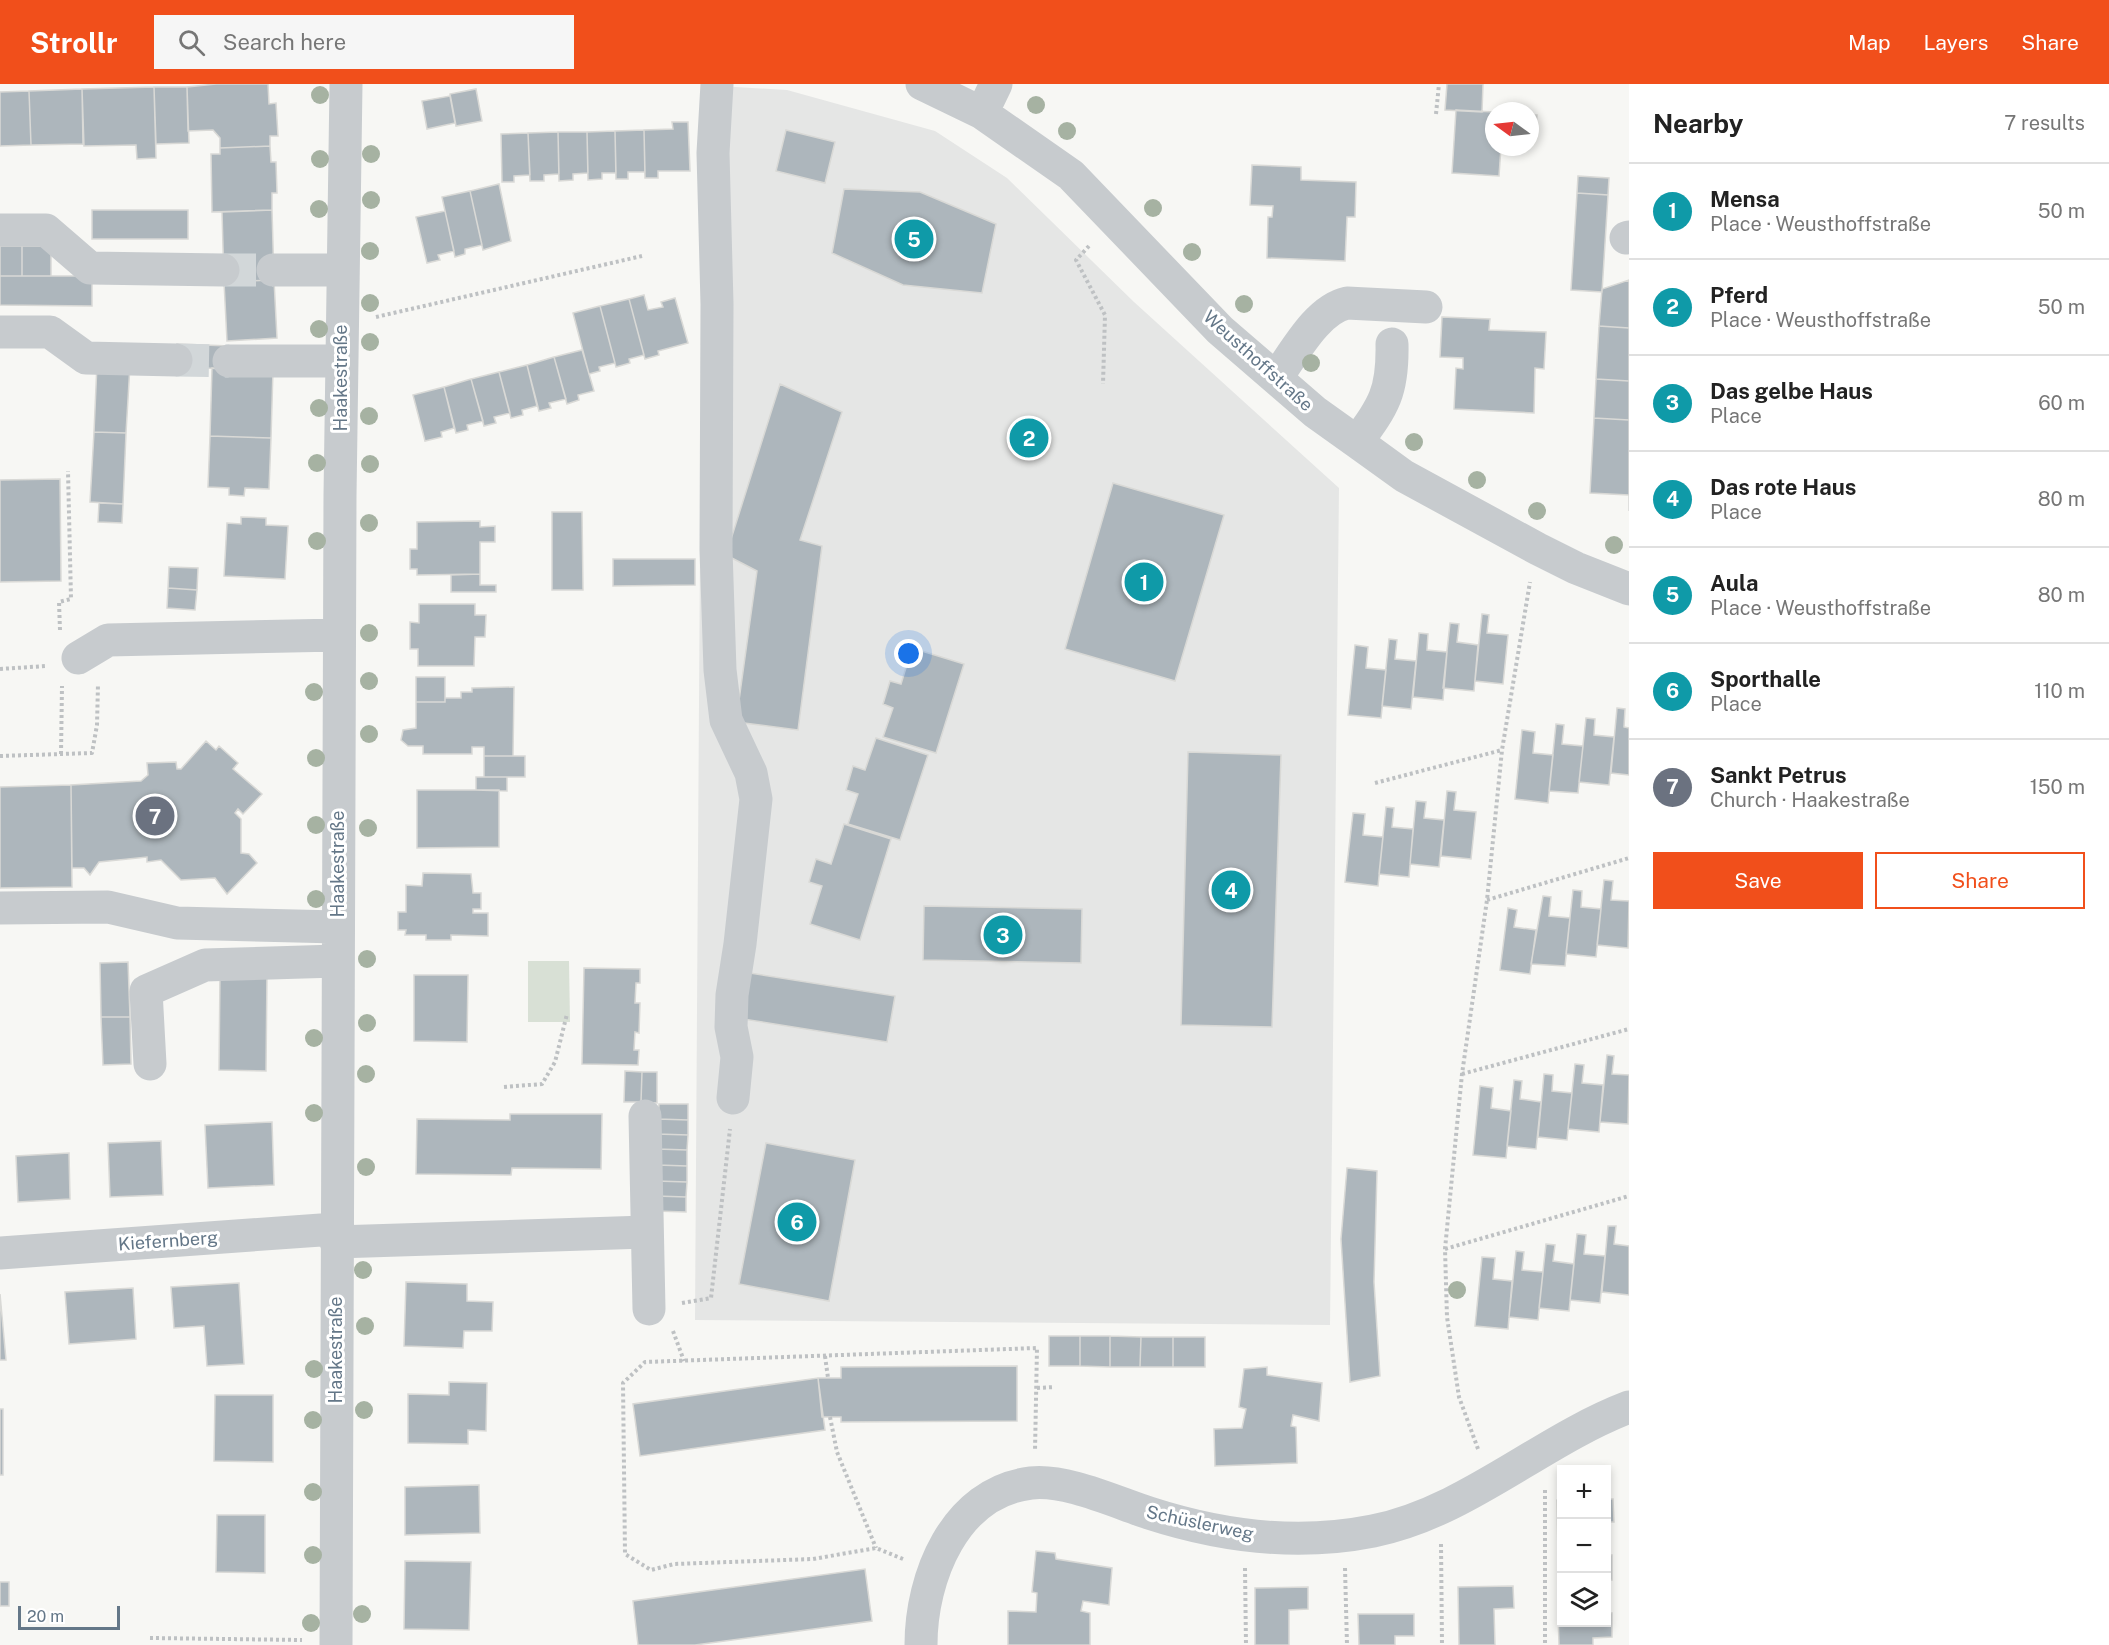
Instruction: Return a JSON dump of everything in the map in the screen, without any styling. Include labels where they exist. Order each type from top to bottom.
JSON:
[{"type":"street","name":"Haakestraße","points":[[336,1645],[339,635],[346,84]]},
{"type":"street","points":[[717,84],[712,153],[717,304],[716,550],[720,670],[726,720],[751,773],[756,799],[732,995],[731,1027],[737,1057],[733,1098]]},
{"type":"street","name":"Weusthoffstraße","points":[[922,84],[989,98],[1071,175],[1220,330],[1276,378],[1404,476],[1538,549],[1576,568],[1629,589]]},
{"type":"street","points":[[0,230],[46,230],[90,268],[224,270]]},
{"type":"street","points":[[273,270],[342,270]]},
{"type":"street","points":[[1276,378],[1315,324],[1336,306],[1347,303],[1426,308]]},
{"type":"street","points":[[0,332],[50,332],[86,358],[176,360]]},
{"type":"street","points":[[1357,442],[1375,417],[1390,389],[1392,344]]},
{"type":"street","points":[[229,361],[341,360]]},
{"type":"street","points":[[70,660],[108,640],[339,635]]},
{"type":"street","points":[[0,908],[108,907],[177,923],[338,927]]},
{"type":"street","points":[[150,1064],[146,991],[205,965],[337,960]]},
{"type":"street","points":[[645,1116],[649,1310]]},
{"type":"street","name":"Kiefernberg","points":[[0,1253],[336,1236],[646,1233]]},
{"type":"street","name":"Schüslerweg","points":[[921,1645],[921,1624],[934,1571],[952,1534],[975,1508],[1005,1490],[1032,1483],[1078,1491],[1181,1523],[1245,1535],[1308,1538],[1343,1536],[1401,1523],[1441,1508],[1576,1431],[1629,1407]]},
{"type":"path","points":[[1436,114],[1439,84]]},
{"type":"path","points":[[1089,246],[1076,260],[1106,315],[1103,384]]},
{"type":"path","points":[[376,317],[642,256]]},
{"type":"path","points":[[61,754],[70,660],[59,602],[70,599],[68,471]]},
{"type":"path","points":[[1486,1484],[1476,1441],[1459,1397],[1447,1317],[1445,1250],[1462,1074],[1487,900],[1502,750],[1525,601],[1538,549]]},
{"type":"path","points":[[0,669],[70,660],[99,663],[97,725],[92,753],[0,756]]},
{"type":"path","points":[[1375,783],[1502,750]]},
{"type":"path","points":[[1487,900],[1629,858]]},
{"type":"path","points":[[504,1087],[542,1084],[555,1062],[567,1014]]},
{"type":"path","points":[[1462,1074],[1629,1029]]},
{"type":"path","points":[[649,1310],[711,1298],[733,1098]]},
{"type":"path","points":[[1445,1250],[1629,1196]]},
{"type":"path","points":[[934,1571],[876,1548],[813,1559],[674,1564],[651,1570],[625,1554],[623,1383],[645,1362],[1037,1348],[1035,1460],[1032,1483]]},
{"type":"path","points":[[825,1356],[828,1378]]},
{"type":"path","points":[[1037,1388],[1055,1387]]},
{"type":"path","points":[[830,1417],[837,1452],[876,1548]]},
{"type":"path","points":[[1539,1452],[1545,1465],[1545,1645]]},
{"type":"path","points":[[1441,1508],[1442,1645]]},
{"type":"path","points":[[1245,1535],[1246,1645]]},
{"type":"path","points":[[1343,1536],[1347,1645]]},
{"type":"path","points":[[150,1638],[304,1640]]},
{"type":"shaded area","points":[[703,85],[787,90],[935,131],[1007,178],[1134,302],[1339,488],[1330,1325],[695,1320]]},
{"type":"shaded area","points":[[528,961],[569,961],[570,1022],[528,1022]]},
{"type":"building","points":[[216,84],[268,84],[269,104],[276,103],[278,136],[270,136],[270,146],[220,148],[220,138],[213,130],[188,131],[187,87]]},
{"type":"building","points":[[1447,84],[1483,84],[1482,112],[1445,110]]},
{"type":"building","points":[[154,87],[156,158],[137,159],[136,145],[84,146],[82,89]]},
{"type":"building","points":[[154,87],[187,87],[189,143],[156,144]]},
{"type":"building","points":[[82,89],[83,144],[31,145],[29,91]]},
{"type":"building","points":[[476,89],[482,121],[456,126],[450,94]]},
{"type":"building","points":[[29,91],[31,145],[0,146],[0,92]]},
{"type":"building","points":[[450,96],[455,123],[427,129],[422,101]]},
{"type":"building","points":[[1456,110],[1485,112],[1485,156],[1500,156],[1499,176],[1452,173]]},
{"type":"building","points":[[672,122],[688,122],[690,171],[658,171],[658,178],[645,178],[644,130],[673,129]]},
{"type":"building","points":[[644,130],[645,172],[628,172],[628,179],[616,179],[615,131]]},
{"type":"building","points":[[786,130],[835,142],[825,183],[776,171]]},
{"type":"building","points":[[615,131],[616,173],[602,173],[602,179],[588,180],[587,132]]},
{"type":"building","points":[[558,132],[559,174],[544,175],[544,181],[530,181],[528,133]]},
{"type":"building","points":[[558,132],[587,132],[588,173],[573,174],[573,180],[559,181]]},
{"type":"building","points":[[528,133],[530,175],[514,176],[514,182],[502,182],[501,134]]},
{"type":"building","points":[[270,146],[271,162],[276,162],[277,193],[272,193],[272,210],[212,212],[211,154],[220,154],[220,148]]},
{"type":"building","points":[[1252,165],[1301,167],[1301,180],[1356,182],[1355,217],[1347,217],[1345,261],[1267,258],[1268,217],[1272,217],[1273,206],[1250,205]]},
{"type":"building","points":[[1578,176],[1609,178],[1608,195],[1577,193]]},
{"type":"building","points":[[499,184],[511,241],[483,250],[470,191]]},
{"type":"building","points":[[844,189],[920,192],[996,224],[982,293],[903,285],[832,253]]},
{"type":"building","points":[[470,191],[482,245],[465,249],[465,254],[455,257],[442,197]]},
{"type":"building","points":[[1577,193],[1608,195],[1602,292],[1571,290]]},
{"type":"building","points":[[92,210],[188,210],[188,239],[92,239]]},
{"type":"building","points":[[272,210],[274,280],[224,282],[222,212]]},
{"type":"building","points":[[445,211],[454,251],[438,255],[440,260],[427,263],[416,217]]},
{"type":"building","points":[[0,246],[22,246],[22,276],[0,276]]},
{"type":"building","points":[[22,246],[51,246],[51,276],[22,276]]},
{"type":"building","points":[[0,276],[92,276],[92,306],[0,305]]},
{"type":"building","points":[[274,280],[277,338],[227,341],[224,282]]},
{"type":"building","points":[[1629,280],[1629,328],[1599,326],[1602,289]]},
{"type":"building","points":[[644,295],[648,310],[663,307],[661,302],[675,298],[688,343],[658,351],[659,355],[645,359],[629,299]]},
{"type":"building","points":[[629,299],[644,355],[629,359],[630,363],[616,367],[600,306]]},
{"type":"building","points":[[600,306],[615,363],[599,367],[600,371],[589,374],[573,313]]},
{"type":"building","points":[[1442,317],[1490,319],[1489,330],[1546,332],[1544,369],[1535,368],[1534,413],[1454,409],[1456,368],[1463,369],[1463,358],[1440,357]]},
{"type":"building","points":[[1599,326],[1629,328],[1629,381],[1596,379]]},
{"type":"building","points":[[177,344],[230,346],[229,369],[176,367]]},
{"type":"building","points":[[582,350],[594,391],[578,395],[579,400],[567,404],[554,357]]},
{"type":"building","points":[[554,357],[566,399],[549,403],[551,408],[539,411],[527,365]]},
{"type":"building","points":[[97,364],[130,365],[126,433],[94,432]]},
{"type":"building","points":[[527,365],[537,406],[522,410],[523,415],[511,418],[499,372]]},
{"type":"building","points":[[212,368],[273,370],[271,438],[210,436]]},
{"type":"building","points":[[499,372],[510,413],[494,417],[496,423],[484,426],[471,379]]},
{"type":"building","points":[[471,379],[483,421],[467,425],[468,430],[456,433],[444,387]]},
{"type":"building","points":[[1596,379],[1629,381],[1629,420],[1594,418]]},
{"type":"building","points":[[780,384],[842,412],[800,540],[822,546],[798,730],[736,722],[757,571],[726,555]]},
{"type":"building","points":[[444,387],[454,428],[441,432],[442,437],[425,441],[413,395]]},
{"type":"building","points":[[1594,418],[1629,420],[1629,495],[1590,493]]},
{"type":"building","points":[[94,432],[126,433],[123,504],[90,502]]},
{"type":"building","points":[[210,436],[271,438],[269,489],[245,488],[244,496],[229,495],[229,488],[208,487]]},
{"type":"building","points":[[60,479],[61,581],[0,582],[0,480]]},
{"type":"building","points":[[1113,483],[1224,515],[1175,681],[1065,649]]},
{"type":"building","points":[[99,503],[123,504],[122,523],[98,522]]},
{"type":"building","points":[[552,512],[582,512],[583,590],[552,590]]},
{"type":"building","points":[[241,517],[266,518],[266,525],[288,526],[285,579],[224,576],[227,523],[241,524]]},
{"type":"building","points":[[480,521],[480,527],[495,526],[495,542],[480,542],[480,574],[417,575],[417,569],[410,569],[410,549],[417,549],[417,522]]},
{"type":"building","points":[[613,559],[695,559],[695,585],[613,586]]},
{"type":"building","points":[[169,567],[198,568],[197,590],[168,588]]},
{"type":"building","points":[[480,574],[480,585],[496,585],[496,592],[451,592],[451,575]]},
{"type":"building","points":[[168,588],[197,590],[195,610],[167,608]]},
{"type":"building","points":[[419,604],[475,604],[475,615],[486,615],[485,637],[475,637],[474,666],[418,666],[418,649],[410,649],[410,622],[419,623]]},
{"type":"building","points":[[1482,614],[1489,615],[1487,633],[1508,635],[1503,684],[1475,681]]},
{"type":"building","points":[[1450,623],[1459,624],[1457,642],[1478,645],[1474,691],[1443,688]]},
{"type":"building","points":[[1419,633],[1428,634],[1427,650],[1447,652],[1443,700],[1413,697]]},
{"type":"building","points":[[1389,639],[1397,640],[1395,659],[1416,661],[1411,709],[1382,706]]},
{"type":"building","points":[[1355,645],[1368,647],[1366,668],[1386,670],[1381,718],[1348,715]]},
{"type":"building","points":[[912,648],[964,664],[936,753],[883,737],[893,708],[883,704],[890,681],[901,684]]},
{"type":"building","points":[[416,677],[445,677],[445,702],[416,702]]},
{"type":"building","points":[[514,687],[513,756],[484,756],[484,747],[472,747],[472,754],[423,754],[423,746],[408,746],[401,740],[403,730],[416,728],[416,702],[445,702],[445,698],[461,698],[461,692],[472,692],[472,688]]},
{"type":"building","points":[[1617,708],[1625,709],[1624,727],[1629,728],[1629,775],[1611,773]]},
{"type":"building","points":[[1586,718],[1595,719],[1594,735],[1614,737],[1609,785],[1579,782]]},
{"type":"building","points":[[1556,724],[1564,725],[1562,744],[1583,746],[1578,793],[1549,791]]},
{"type":"building","points":[[1522,730],[1535,732],[1533,753],[1553,755],[1548,803],[1515,799]]},
{"type":"building","points":[[876,738],[928,755],[900,840],[848,824],[858,794],[846,790],[853,766],[865,770]]},
{"type":"building","points":[[206,741],[216,750],[219,746],[238,763],[233,769],[262,794],[243,814],[238,809],[235,813],[241,819],[241,853],[249,854],[257,863],[227,894],[215,878],[181,880],[161,860],[147,862],[147,857],[99,862],[90,875],[84,868],[72,868],[71,785],[141,781],[148,775],[147,763],[176,762],[177,769],[181,769]]},
{"type":"building","points":[[1188,752],[1281,755],[1272,1027],[1181,1025]]},
{"type":"building","points":[[484,756],[525,756],[525,777],[484,777]]},
{"type":"building","points":[[476,777],[507,777],[507,791],[476,790]]},
{"type":"building","points":[[71,785],[72,887],[0,888],[0,787]]},
{"type":"building","points":[[417,790],[499,790],[499,847],[417,848]]},
{"type":"building","points":[[1447,791],[1456,792],[1454,810],[1476,812],[1471,859],[1441,856]]},
{"type":"building","points":[[1416,801],[1426,802],[1424,818],[1444,820],[1439,867],[1410,864]]},
{"type":"building","points":[[1386,807],[1394,808],[1392,827],[1413,829],[1409,877],[1379,874]]},
{"type":"building","points":[[1353,813],[1365,814],[1363,835],[1383,837],[1378,886],[1345,882]]},
{"type":"building","points":[[844,824],[891,839],[860,940],[810,924],[822,886],[809,882],[816,859],[831,864]]},
{"type":"building","points":[[423,873],[471,874],[473,893],[481,893],[481,909],[473,909],[473,913],[488,913],[488,936],[451,935],[451,940],[426,940],[426,935],[405,935],[406,930],[398,930],[398,912],[406,912],[406,885],[422,886]]},
{"type":"building","points":[[1604,880],[1613,881],[1611,900],[1629,901],[1628,948],[1597,945]]},
{"type":"building","points":[[1573,890],[1582,891],[1581,907],[1601,909],[1596,957],[1566,954]]},
{"type":"building","points":[[1543,896],[1551,897],[1549,916],[1570,918],[1565,966],[1531,964]]},
{"type":"building","points":[[924,906],[1082,909],[1081,963],[923,960]]},
{"type":"building","points":[[1508,908],[1517,910],[1514,927],[1536,930],[1530,974],[1500,970]]},
{"type":"building","points":[[128,962],[130,1017],[101,1017],[100,963]]},
{"type":"building","points":[[584,968],[640,969],[640,983],[636,983],[635,1003],[640,1003],[639,1033],[635,1032],[634,1050],[639,1050],[638,1065],[582,1064]]},
{"type":"building","points":[[220,973],[267,973],[266,1071],[219,1070]]},
{"type":"building","points":[[750,973],[895,996],[887,1042],[743,1019]]},
{"type":"building","points":[[414,975],[468,975],[467,1042],[414,1041]]},
{"type":"building","points":[[101,1017],[130,1017],[131,1064],[103,1065]]},
{"type":"building","points":[[1607,1055],[1614,1056],[1612,1074],[1629,1075],[1628,1124],[1600,1122]]},
{"type":"building","points":[[1575,1064],[1584,1065],[1582,1083],[1603,1085],[1599,1132],[1568,1129]]},
{"type":"building","points":[[625,1071],[642,1072],[641,1102],[624,1102]]},
{"type":"building","points":[[642,1072],[657,1072],[657,1103],[641,1102]]},
{"type":"building","points":[[1544,1074],[1553,1075],[1552,1091],[1572,1093],[1567,1140],[1538,1137]]},
{"type":"building","points":[[1514,1080],[1522,1081],[1520,1099],[1541,1102],[1536,1149],[1507,1146]]},
{"type":"building","points":[[1480,1086],[1493,1088],[1491,1108],[1511,1111],[1506,1158],[1473,1155]]},
{"type":"building","points":[[659,1104],[688,1104],[688,1120],[658,1119]]},
{"type":"building","points":[[510,1114],[602,1114],[601,1169],[512,1168],[511,1175],[416,1174],[417,1119],[510,1120]]},
{"type":"building","points":[[658,1119],[688,1120],[688,1135],[657,1134]]},
{"type":"building","points":[[272,1122],[274,1185],[208,1188],[205,1125]]},
{"type":"building","points":[[657,1134],[688,1135],[687,1150],[657,1149]]},
{"type":"building","points":[[161,1141],[163,1195],[110,1197],[108,1143]]},
{"type":"building","points":[[766,1143],[855,1160],[829,1301],[739,1284]]},
{"type":"building","points":[[657,1149],[687,1150],[687,1166],[657,1165]]},
{"type":"building","points":[[69,1153],[70,1199],[18,1202],[16,1156]]},
{"type":"building","points":[[657,1165],[687,1166],[687,1182],[656,1181]]},
{"type":"building","points":[[1347,1168],[1377,1171],[1374,1282],[1380,1376],[1350,1382],[1341,1239]]},
{"type":"building","points":[[656,1181],[687,1182],[686,1197],[656,1196]]},
{"type":"building","points":[[656,1196],[686,1197],[686,1212],[656,1211]]},
{"type":"building","points":[[1608,1226],[1616,1226],[1614,1244],[1629,1246],[1629,1295],[1602,1292]]},
{"type":"building","points":[[1577,1234],[1586,1235],[1584,1254],[1605,1256],[1600,1303],[1570,1300]]},
{"type":"building","points":[[1546,1244],[1555,1245],[1553,1261],[1574,1264],[1569,1311],[1539,1308]]},
{"type":"building","points":[[1516,1251],[1524,1252],[1522,1270],[1543,1272],[1538,1320],[1509,1317]]},
{"type":"building","points":[[1482,1257],[1495,1258],[1493,1279],[1512,1281],[1508,1329],[1475,1326]]},
{"type":"building","points":[[406,1282],[467,1284],[467,1301],[493,1302],[492,1331],[464,1331],[463,1348],[404,1346]]},
{"type":"building","points":[[239,1283],[244,1364],[207,1366],[204,1326],[174,1328],[171,1287]]},
{"type":"building","points":[[133,1288],[136,1339],[69,1344],[65,1292]]},
{"type":"building","points":[[0,1294],[6,1360],[0,1360]]},
{"type":"building","points":[[1049,1336],[1080,1336],[1080,1366],[1049,1366]]},
{"type":"building","points":[[1080,1336],[1110,1336],[1110,1367],[1080,1366]]},
{"type":"building","points":[[1110,1336],[1141,1337],[1140,1367],[1110,1367]]},
{"type":"building","points":[[1141,1337],[1173,1337],[1173,1367],[1140,1367]]},
{"type":"building","points":[[1173,1337],[1205,1337],[1205,1367],[1173,1367]]},
{"type":"building","points":[[1017,1366],[1017,1421],[841,1422],[841,1417],[822,1417],[818,1378],[841,1378],[841,1367]]},
{"type":"building","points":[[1267,1367],[1267,1375],[1322,1383],[1319,1421],[1293,1415],[1291,1426],[1296,1427],[1297,1463],[1215,1466],[1214,1429],[1242,1428],[1246,1409],[1239,1407],[1244,1369]]},
{"type":"building","points":[[818,1378],[825,1430],[640,1456],[633,1404]]},
{"type":"building","points":[[449,1382],[487,1383],[486,1431],[468,1430],[468,1444],[408,1443],[408,1394],[449,1395]]},
{"type":"building","points":[[215,1395],[273,1395],[273,1462],[214,1461]]},
{"type":"building","points":[[0,1409],[3,1409],[3,1475],[0,1475]]},
{"type":"building","points":[[479,1485],[480,1533],[405,1535],[405,1487]]},
{"type":"building","points":[[1611,1499],[1613,1499],[1614,1522],[1611,1522]]},
{"type":"building","points":[[217,1515],[265,1515],[265,1573],[216,1572]]},
{"type":"building","points":[[1036,1551],[1055,1553],[1056,1559],[1112,1568],[1109,1605],[1083,1601],[1081,1611],[1090,1613],[1090,1645],[1008,1645],[1008,1611],[1036,1612],[1037,1593],[1032,1592]]},
{"type":"building","points":[[1611,1555],[1612,1555],[1611,1580]]},
{"type":"building","points":[[405,1561],[471,1562],[469,1630],[404,1629]]},
{"type":"building","points":[[865,1569],[872,1621],[695,1645],[638,1645],[633,1601]]},
{"type":"building","points":[[0,1582],[9,1582],[9,1606],[0,1606]]},
{"type":"building","points":[[1513,1586],[1514,1608],[1494,1609],[1495,1645],[1459,1645],[1458,1587]]},
{"type":"building","points":[[1308,1587],[1308,1609],[1289,1610],[1289,1645],[1255,1645],[1255,1588]]},
{"type":"building","points":[[1612,1613],[1612,1637],[1593,1638],[1593,1645],[1559,1645],[1558,1627],[1611,1627]]},
{"type":"building","points":[[1358,1614],[1414,1614],[1414,1636],[1395,1636],[1395,1645],[1359,1645]]},
{"type":"tunnel","points":[[223,270],[273,270]]},
{"type":"tunnel","points":[[176,360],[229,361]]},
{"type":"place","name":"Aula","points":[[914,239]]},
{"type":"place","name":"Pferd","points":[[1029,438]]},
{"type":"place","name":"Mensa","points":[[1144,582]]},
{"type":"place","name":"Sankt Petrus","points":[[155,816]]},
{"type":"place","name":"Das rote Haus","points":[[1231,890]]},
{"type":"place","name":"Das gelbe Haus","points":[[1003,935]]},
{"type":"place","name":"Sporthalle","points":[[797,1222]]}]
